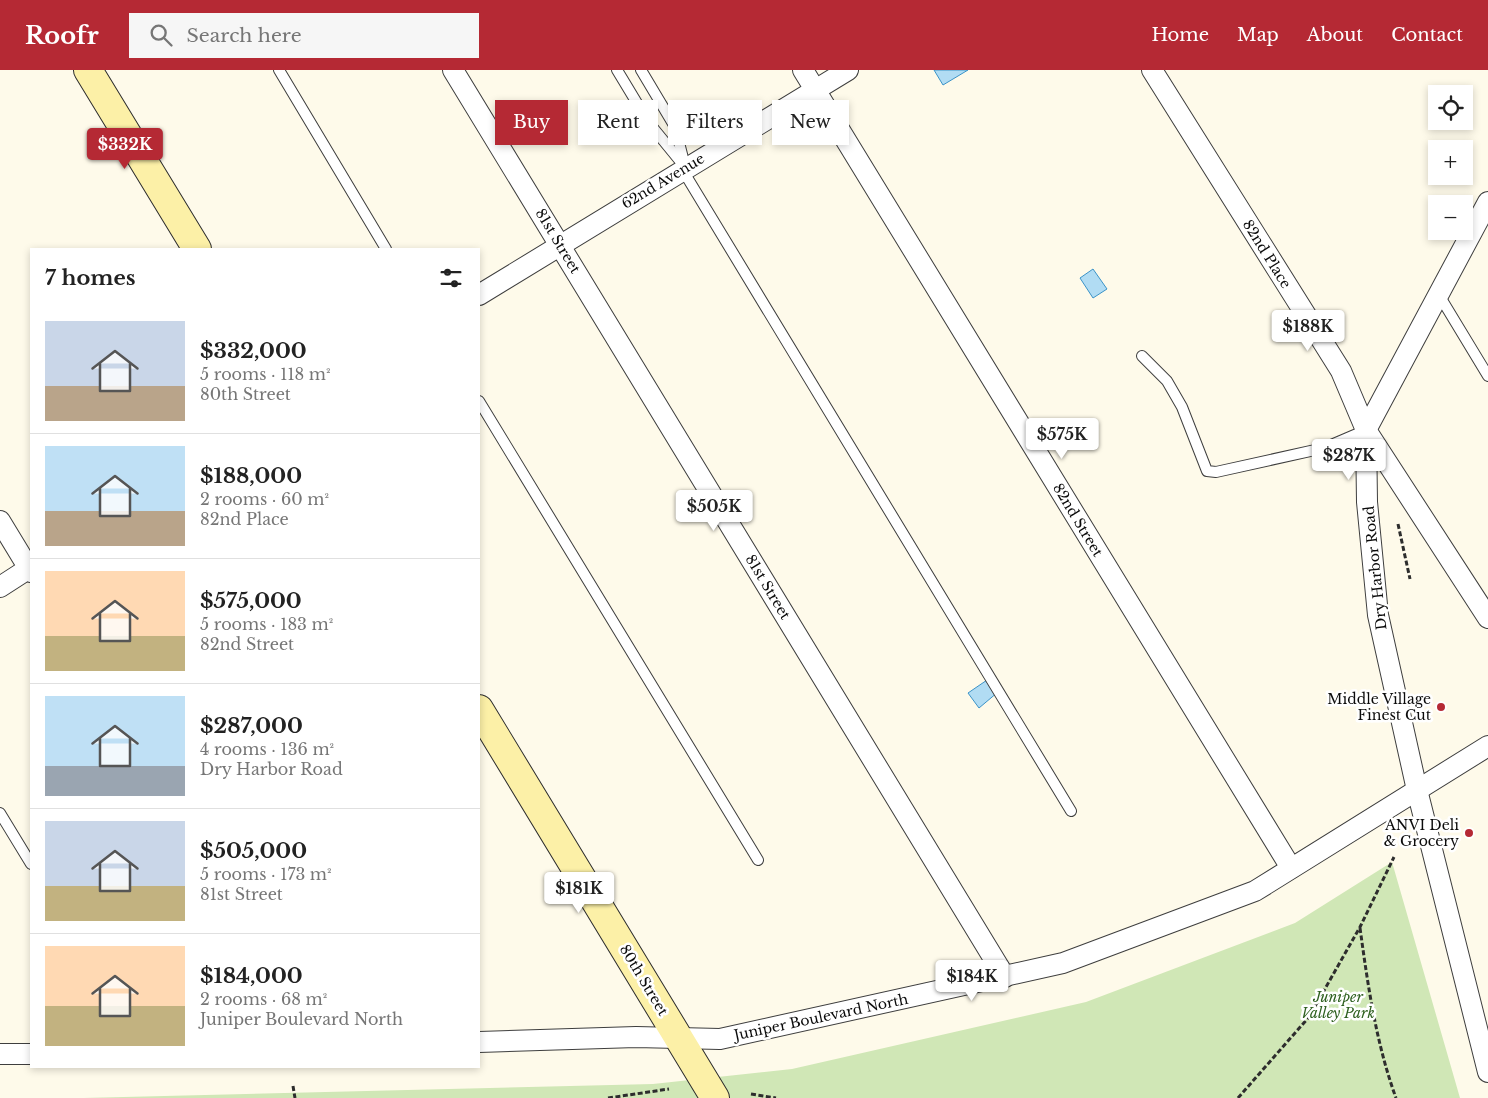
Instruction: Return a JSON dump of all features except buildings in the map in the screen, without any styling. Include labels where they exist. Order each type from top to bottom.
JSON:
[{"type":"street","points":[[88,70],[196,248]]},
{"type":"street","name":"81st Street","points":[[453,70],[1005,977]]},
{"type":"street","name":"82nd Street","points":[[803,70],[1291,868]]},
{"type":"street","name":"62nd Avenue","points":[[480,294],[684,168],[848,70]]},
{"type":"street","name":"82nd Place","points":[[1152,70],[1341,371],[1366,430],[1488,618]]},
{"type":"street","name":"Dry Harbor Road","points":[[1488,202],[1366,430],[1367,502],[1378,615],[1417,790],[1488,1072]]},
{"type":"street","points":[[0,521],[30,567]]},
{"type":"street","points":[[0,586],[30,570]]},
{"type":"street","name":"80th Street","points":[[480,711],[715,1098]]},
{"type":"street","name":"Juniper Boulevard North","points":[[480,1042],[636,1037],[720,1039],[1063,963],[1254,891],[1488,746]]},
{"type":"street","points":[[0,1054],[30,1054]]},
{"type":"lane","points":[[278,70],[385,248]]},
{"type":"lane","points":[[616,70],[649,123],[684,168],[1071,811]]},
{"type":"lane","points":[[641,70],[675,127],[684,168]]},
{"type":"lane","points":[[1438,295],[1488,376]]},
{"type":"lane","points":[[1142,356],[1167,381],[1182,407],[1207,471],[1216,472],[1324,448],[1366,430]]},
{"type":"lane","points":[[480,403],[758,860]]},
{"type":"lane","points":[[0,813],[30,862]]},
{"type":"path","points":[[1396,516],[1410,579]]},
{"type":"path","points":[[1238,1098],[1308,1017],[1360,927],[1394,857]]},
{"type":"path","points":[[1360,927],[1373,1014],[1384,1065],[1396,1098]]},
{"type":"path","points":[[293,1086],[295,1098]]},
{"type":"path","points":[[608,1098],[669,1089]]},
{"type":"path","points":[[751,1094],[776,1098]]},
{"type":"green space","name":"Juniper Valley Park","points":[[1392,862],[1460,1098],[83,1098],[653,1084],[792,1069],[1086,1002],[1295,923]]},
{"type":"water","points":[[934,70],[968,70],[943,85]]},
{"type":"water","points":[[1093,269],[1107,289],[1093,298],[1080,278]]},
{"type":"water","points":[[990,678],[998,692],[979,708],[968,693]]},
{"type":"place","name":"Middle Village Finest Cut","points":[[1441,707]]},
{"type":"place","name":"ANVI Deli & Grocery","points":[[1469,833]]}]
